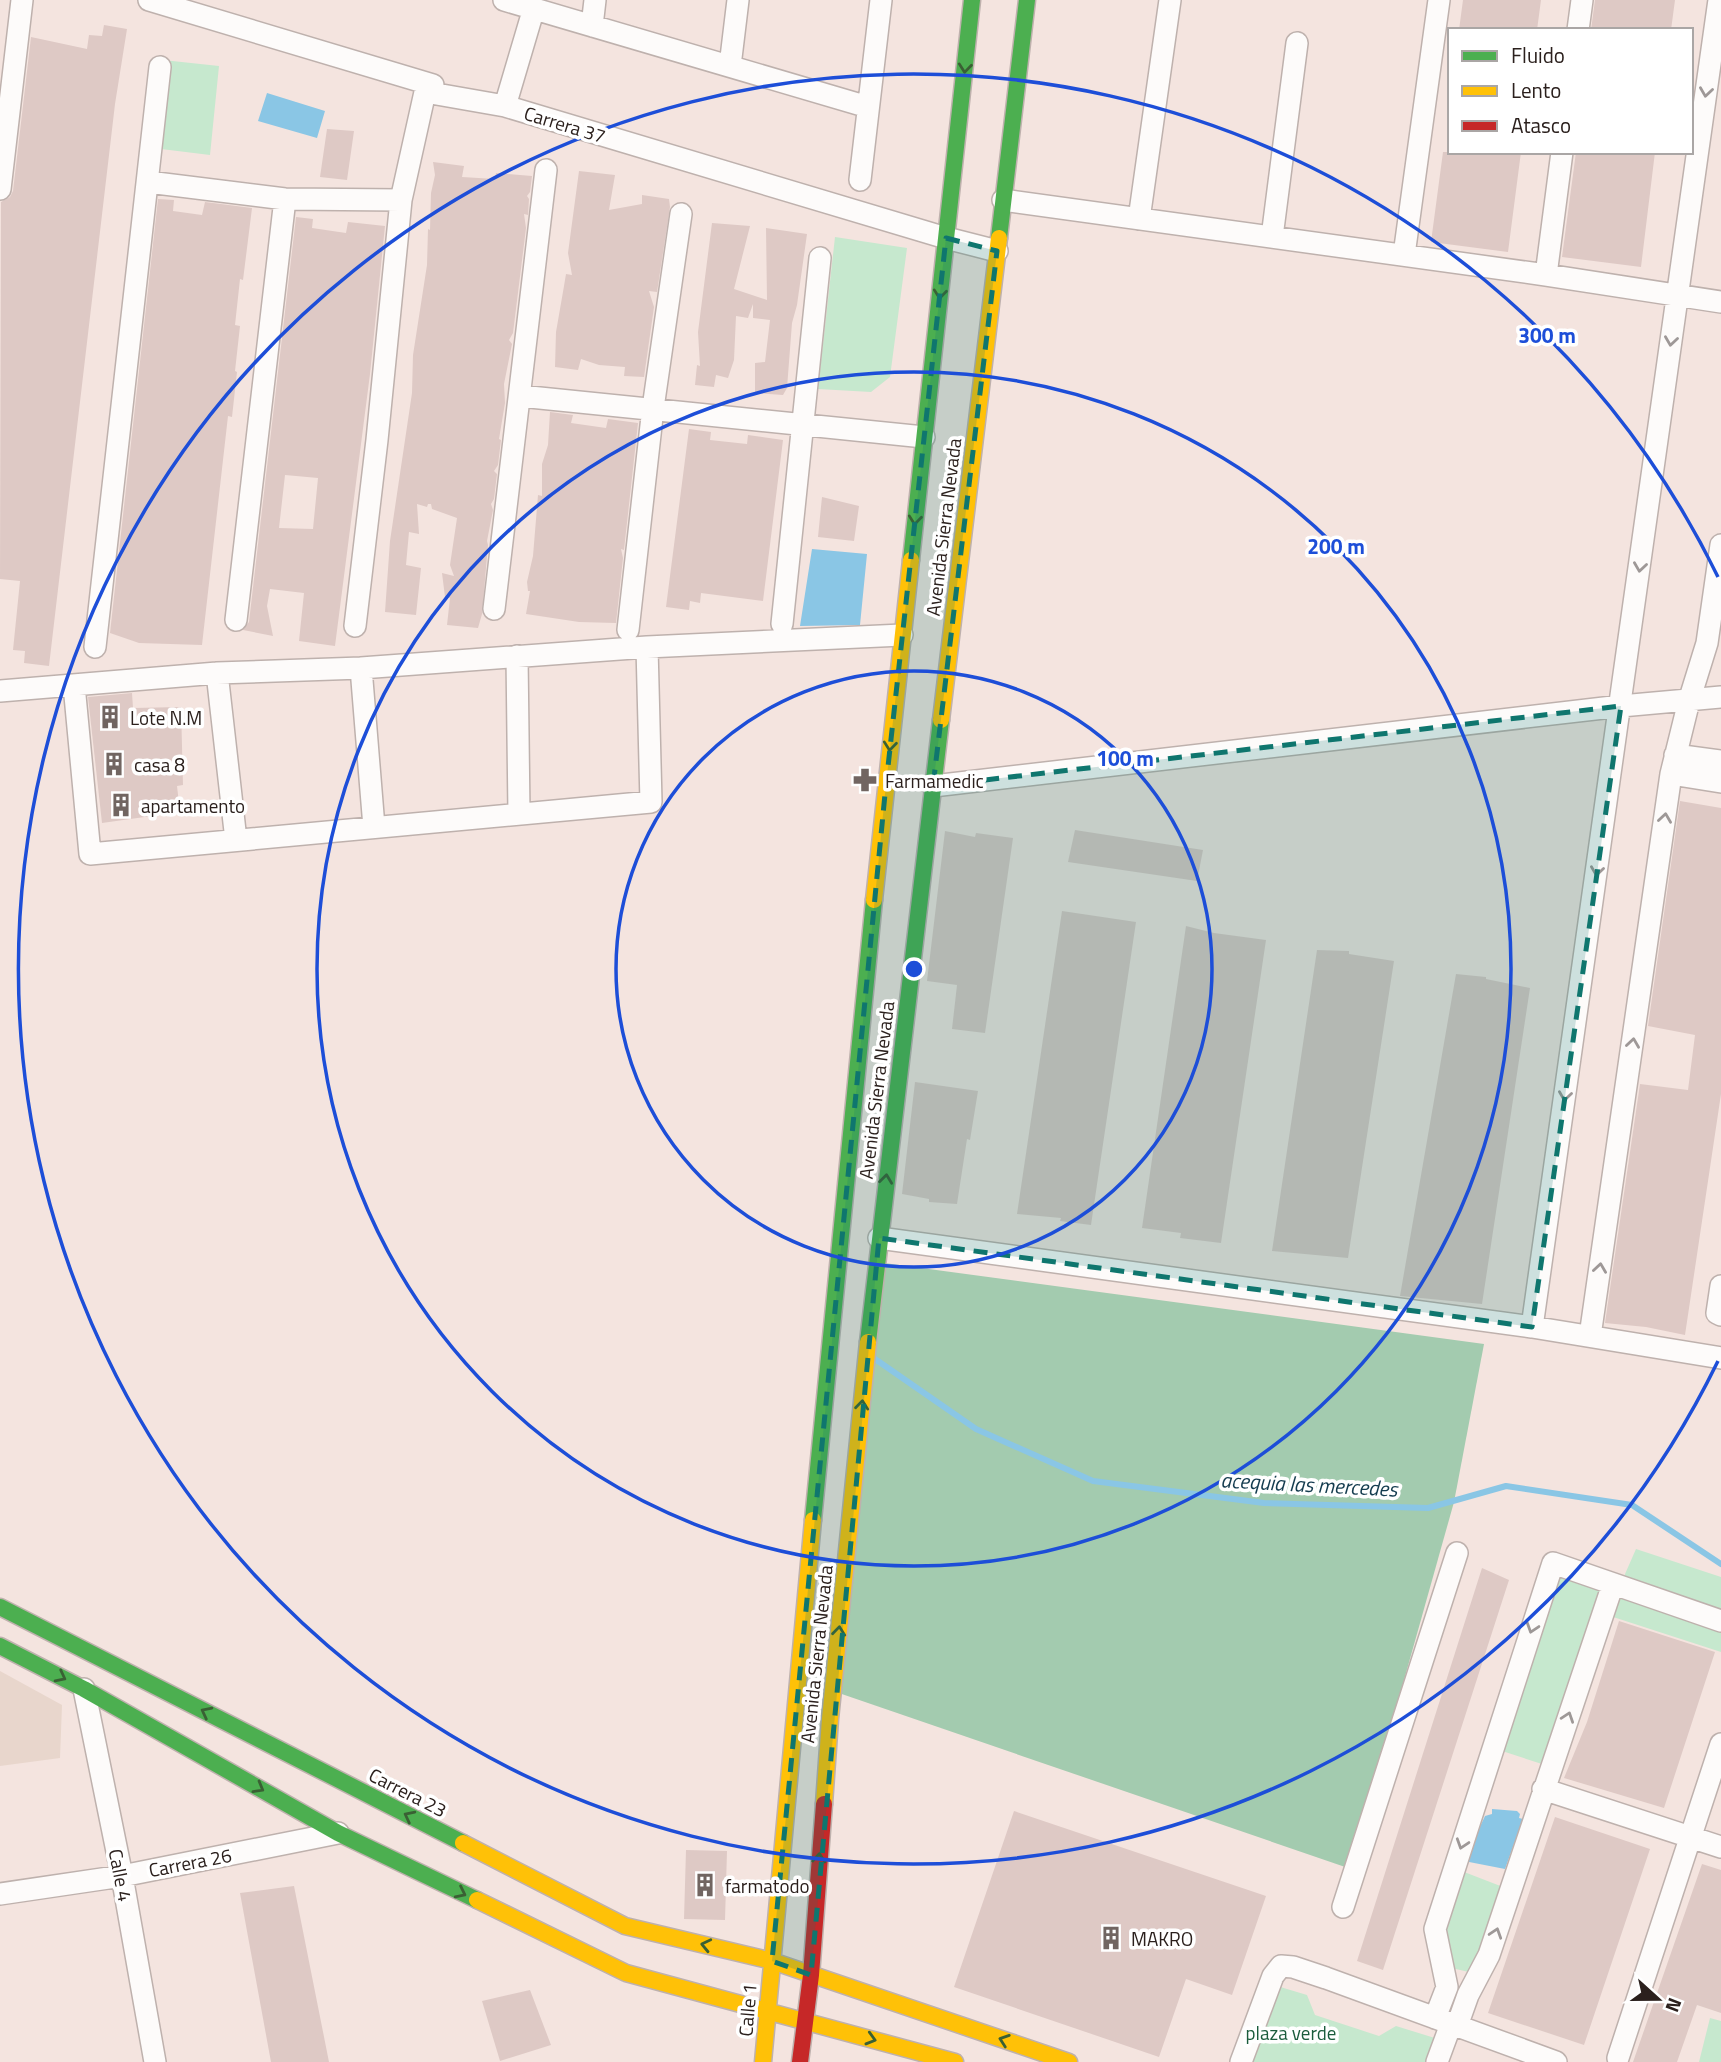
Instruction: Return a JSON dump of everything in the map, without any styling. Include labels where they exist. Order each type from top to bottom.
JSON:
[{"type":"main road","name":"Avenida Sierra Nevada","points":[[772,1961],[797,1684],[902,635],[972,0]]},
{"type":"main road","name":"Avenida Sierra Nevada","points":[[800,2062],[810,1975],[830,1719],[879,1238],[1027,0]]},
{"type":"main road","name":"Carrera 23","points":[[0,1607],[625,1926],[772,1961],[1069,2062]]},
{"type":"main road","points":[[0,1646],[84,1689],[338,1833],[626,1973],[730,2017]]},
{"type":"main road","name":"Calle 1","points":[[764,2056],[772,1961]]},
{"type":"main road","points":[[626,1973],[955,2062]]},
{"type":"main road","points":[[749,2032],[764,2056]]},
{"type":"street","points":[[0,189],[22,0]]},
{"type":"street","points":[[149,0],[433,85],[425,92],[401,200],[355,626]]},
{"type":"street","points":[[504,0],[868,107]]},
{"type":"street","points":[[592,26],[595,0]]},
{"type":"street","points":[[730,66],[738,0]]},
{"type":"street","points":[[860,180],[881,0]]},
{"type":"street","points":[[1139,219],[1170,0]]},
{"type":"street","points":[[1404,256],[1439,0]]},
{"type":"street","points":[[1578,28],[1582,0]]},
{"type":"street","points":[[1532,1327],[1719,0]]},
{"type":"street","points":[[505,106],[534,8]]},
{"type":"street","points":[[1272,237],[1297,43]]},
{"type":"street","points":[[95,648],[160,67]]},
{"type":"street","name":"Carrera 37","points":[[425,92],[505,106],[997,251]]},
{"type":"street","points":[[1546,275],[1562,154]]},
{"type":"street","points":[[494,609],[546,170]]},
{"type":"street","points":[[148,182],[285,199],[401,200]]},
{"type":"street","points":[[236,620],[285,199]]},
{"type":"street","points":[[1003,200],[1546,275],[1721,302]]},
{"type":"street","points":[[628,630],[653,408],[681,214]]},
{"type":"street","points":[[782,624],[820,258]]},
{"type":"street","points":[[520,396],[924,437]]},
{"type":"street","points":[[1590,1336],[1673,765],[1707,643],[1721,545]]},
{"type":"street","points":[[0,691],[217,673],[362,668],[647,646],[902,635]]},
{"type":"street","points":[[74,685],[90,854],[650,802],[647,646]]},
{"type":"street","points":[[517,656],[519,814]]},
{"type":"street","points":[[362,668],[374,827]]},
{"type":"street","points":[[217,673],[236,840]]},
{"type":"street","points":[[933,786],[1621,706],[1721,697]]},
{"type":"street","points":[[1673,765],[1721,761]]},
{"type":"street","points":[[1673,765],[1721,782]]},
{"type":"street","points":[[879,1238],[1532,1327],[1721,1358]]},
{"type":"street","points":[[1721,1286],[1717,1313],[1721,1315]]},
{"type":"street","points":[[1343,1907],[1457,1553]]},
{"type":"street","points":[[1437,2062],[1448,2023],[1447,1987],[1434,1929],[1553,1563],[1721,1621]]},
{"type":"street","points":[[1448,2023],[1468,1995],[1489,1955],[1613,1584]]},
{"type":"street","name":"Calle 4","points":[[84,1689],[122,1876],[155,2062]]},
{"type":"street","points":[[1618,2058],[1721,1744]]},
{"type":"street","points":[[1543,1789],[1721,1847]]},
{"type":"street","name":"Carrera 26","points":[[0,1894],[122,1876],[338,1833]]},
{"type":"street","points":[[1241,2062],[1273,1976],[1281,1966],[1293,1967],[1326,1978],[1556,2062]]},
{"type":"highlighted area","points":[[946,238],[997,251],[933,786],[1621,706],[1532,1327],[879,1238],[811,1975],[772,1961],[885,794]]},
{"type":"shaded area","points":[[0,1671],[62,1705],[60,1758],[0,1766]]},
{"type":"green space","points":[[163,60],[219,66],[210,155],[153,148]]},
{"type":"green space","points":[[835,237],[907,248],[890,377],[871,392],[818,389]]},
{"type":"green space","points":[[877,1262],[1484,1344],[1454,1502],[1351,1869],[833,1691]]},
{"type":"green space","points":[[1636,1549],[1721,1577],[1721,1652],[1607,1615]]},
{"type":"green space","points":[[1555,1570],[1605,1587],[1545,1765],[1499,1750]]},
{"type":"green space","points":[[1459,1870],[1503,1887],[1473,1973],[1443,1966],[1435,1929]]},
{"type":"green space","name":"plaza verde","points":[[1277,1986],[1307,1995],[1315,2015],[1379,2036],[1396,2026],[1438,2039],[1430,2062],[1249,2062]]},
{"type":"green space","points":[[1710,2018],[1721,2021],[1721,2062],[1699,2062]]},
{"type":"water","points":[[267,93],[325,111],[317,138],[258,121]]},
{"type":"water","points":[[812,549],[867,554],[860,625],[800,626]]},
{"type":"water","points":[[1492,1809],[1517,1811],[1519,1818],[1523,1819],[1505,1869],[1464,1861],[1485,1816],[1492,1814]]},
{"type":"building","points":[[1463,0],[1541,0],[1537,28],[1459,28]]},
{"type":"building","points":[[1595,0],[1675,0],[1671,28],[1591,28]]},
{"type":"building","points":[[104,25],[127,29],[115,104],[49,666],[24,663],[25,651],[13,650],[20,581],[0,579],[1,202],[10,197],[13,191],[31,37],[87,49],[89,35],[102,36]]},
{"type":"building","points":[[327,129],[354,131],[347,180],[320,177]]},
{"type":"building","points":[[1443,152],[1521,154],[1508,252],[1431,242]]},
{"type":"building","points":[[1576,154],[1655,154],[1641,267],[1562,257]]},
{"type":"building","points":[[433,162],[464,166],[462,177],[495,179],[496,173],[532,176],[527,196],[528,215],[524,214],[526,228],[513,333],[509,340],[512,344],[504,384],[505,403],[498,465],[494,471],[497,474],[491,504],[493,510],[487,541],[482,614],[478,628],[447,625],[450,598],[445,597],[442,573],[454,576],[450,565],[457,518],[432,509],[431,504],[427,507],[417,504],[419,534],[409,532],[406,565],[421,568],[416,615],[385,612],[390,541],[412,393],[413,355],[427,265],[431,193],[435,175]]},
{"type":"building","points":[[579,171],[615,175],[609,210],[642,204],[642,195],[669,199],[657,292],[649,291],[654,307],[644,377],[624,376],[625,367],[599,365],[581,359],[578,370],[555,367],[556,332],[566,274],[572,275],[568,253]]},
{"type":"building","points":[[158,199],[174,200],[173,211],[202,215],[205,202],[252,208],[235,325],[240,326],[232,417],[228,416],[202,645],[139,643],[110,633]]},
{"type":"building","points":[[296,217],[313,219],[312,228],[346,233],[348,222],[385,226],[370,374],[335,646],[299,641],[304,593],[270,589],[267,606],[273,636],[243,630],[249,622]],"holes":[[[285,475],[318,478],[313,529],[279,528]]]},
{"type":"building","points":[[712,223],[750,226],[734,289],[767,300],[766,228],[807,234],[792,323],[787,388],[783,395],[755,393],[755,363],[765,362],[770,320],[753,318],[753,304],[748,318],[736,316],[734,360],[728,378],[716,375],[714,387],[695,385],[697,365],[700,366],[698,332]]},
{"type":"building","points":[[550,412],[573,415],[571,423],[606,428],[608,419],[638,423],[624,550],[621,549],[623,558],[616,623],[579,622],[526,614],[530,591],[527,582],[533,556],[538,495],[542,496],[542,464],[548,445]]},
{"type":"building","points":[[689,429],[711,432],[710,440],[747,444],[748,435],[783,440],[763,601],[701,593],[700,603],[690,601],[689,610],[666,607]]},
{"type":"building","points":[[822,497],[859,506],[854,541],[818,537]]},
{"type":"building","points":[[132,693],[133,708],[181,707],[183,785],[177,786],[180,812],[102,823],[88,697]]},
{"type":"building","points":[[1680,801],[1721,808],[1721,1094],[1685,1335],[1646,1327],[1605,1323],[1640,1084],[1688,1090],[1695,1035],[1648,1026]]},
{"type":"building","points":[[1075,830],[1203,850],[1197,881],[1068,862]]},
{"type":"building","points":[[945,831],[975,837],[976,833],[1013,838],[985,1033],[952,1029],[957,985],[927,981]]},
{"type":"building","points":[[1062,911],[1136,922],[1091,1225],[1060,1221],[1061,1218],[1017,1214]]},
{"type":"building","points":[[1186,926],[1266,940],[1221,1243],[1180,1238],[1181,1233],[1142,1228]]},
{"type":"building","points":[[1317,950],[1349,951],[1349,954],[1394,961],[1348,1258],[1272,1251]]},
{"type":"building","points":[[1456,974],[1486,977],[1530,988],[1482,1304],[1400,1296]]},
{"type":"building","points":[[915,1082],[978,1091],[957,1204],[929,1202],[929,1199],[902,1194]]},
{"type":"building","points":[[1482,1568],[1509,1580],[1383,1970],[1357,1961]]},
{"type":"building","points":[[1619,1621],[1715,1652],[1664,1808],[1564,1778],[1587,1722]]},
{"type":"building","name":"MAKRO","points":[[1014,1811],[1266,1896],[1232,1995],[1186,1979],[1159,2057],[954,1987]]},
{"type":"building","points":[[1555,1817],[1650,1849],[1584,2045],[1488,2013]]},
{"type":"building","name":"farmatodo","points":[[686,1850],[727,1851],[725,1920],[684,1919]]},
{"type":"building","points":[[1702,1864],[1721,1870],[1721,2013],[1697,2005],[1677,2062],[1633,2062]]},
{"type":"building","points":[[294,1886],[329,2062],[271,2062],[240,1893]]},
{"type":"building","points":[[530,1990],[551,2045],[500,2061],[482,2001]]},
{"type":"waterway","name":"acequia las mercedes","points":[[875,1359],[976,1429],[1093,1481],[1264,1503],[1428,1508],[1506,1486],[1632,1505],[1721,1564]]},
{"type":"traffic: fast","points":[[911,560],[972,0]]},
{"type":"traffic: fast","points":[[999,238],[1027,0]]},
{"type":"traffic: fast","points":[[868,1342],[941,720]]},
{"type":"traffic: fast","points":[[813,1520],[874,900]]},
{"type":"traffic: fast","points":[[0,1607],[463,1843]]},
{"type":"traffic: fast","points":[[0,1646],[84,1689],[338,1833],[477,1900]]},
{"type":"traffic: slow","points":[[941,720],[999,238]]},
{"type":"traffic: slow","points":[[874,900],[911,560]]},
{"type":"traffic: slow","points":[[824,1804],[868,1342]]},
{"type":"traffic: slow","points":[[763,2062],[813,1520]]},
{"type":"traffic: slow","points":[[463,1843],[625,1926],[772,1961],[1069,2062]]},
{"type":"traffic: slow","points":[[477,1900],[626,1973],[955,2062]]},
{"type":"traffic: jam","points":[[800,2062],[811,1975],[824,1804]]},
{"type":"place","name":"Lote N.M","points":[[110,717]]},
{"type":"place","name":"casa 8","points":[[114,764]]},
{"type":"place","name":"Farmamedic","points":[[865,780]]},
{"type":"place","name":"apartamento","points":[[121,805]]},
{"type":"place","name":"farmatodo","points":[[705,1885]]},
{"type":"place","name":"MAKRO","points":[[1111,1938]]}]
